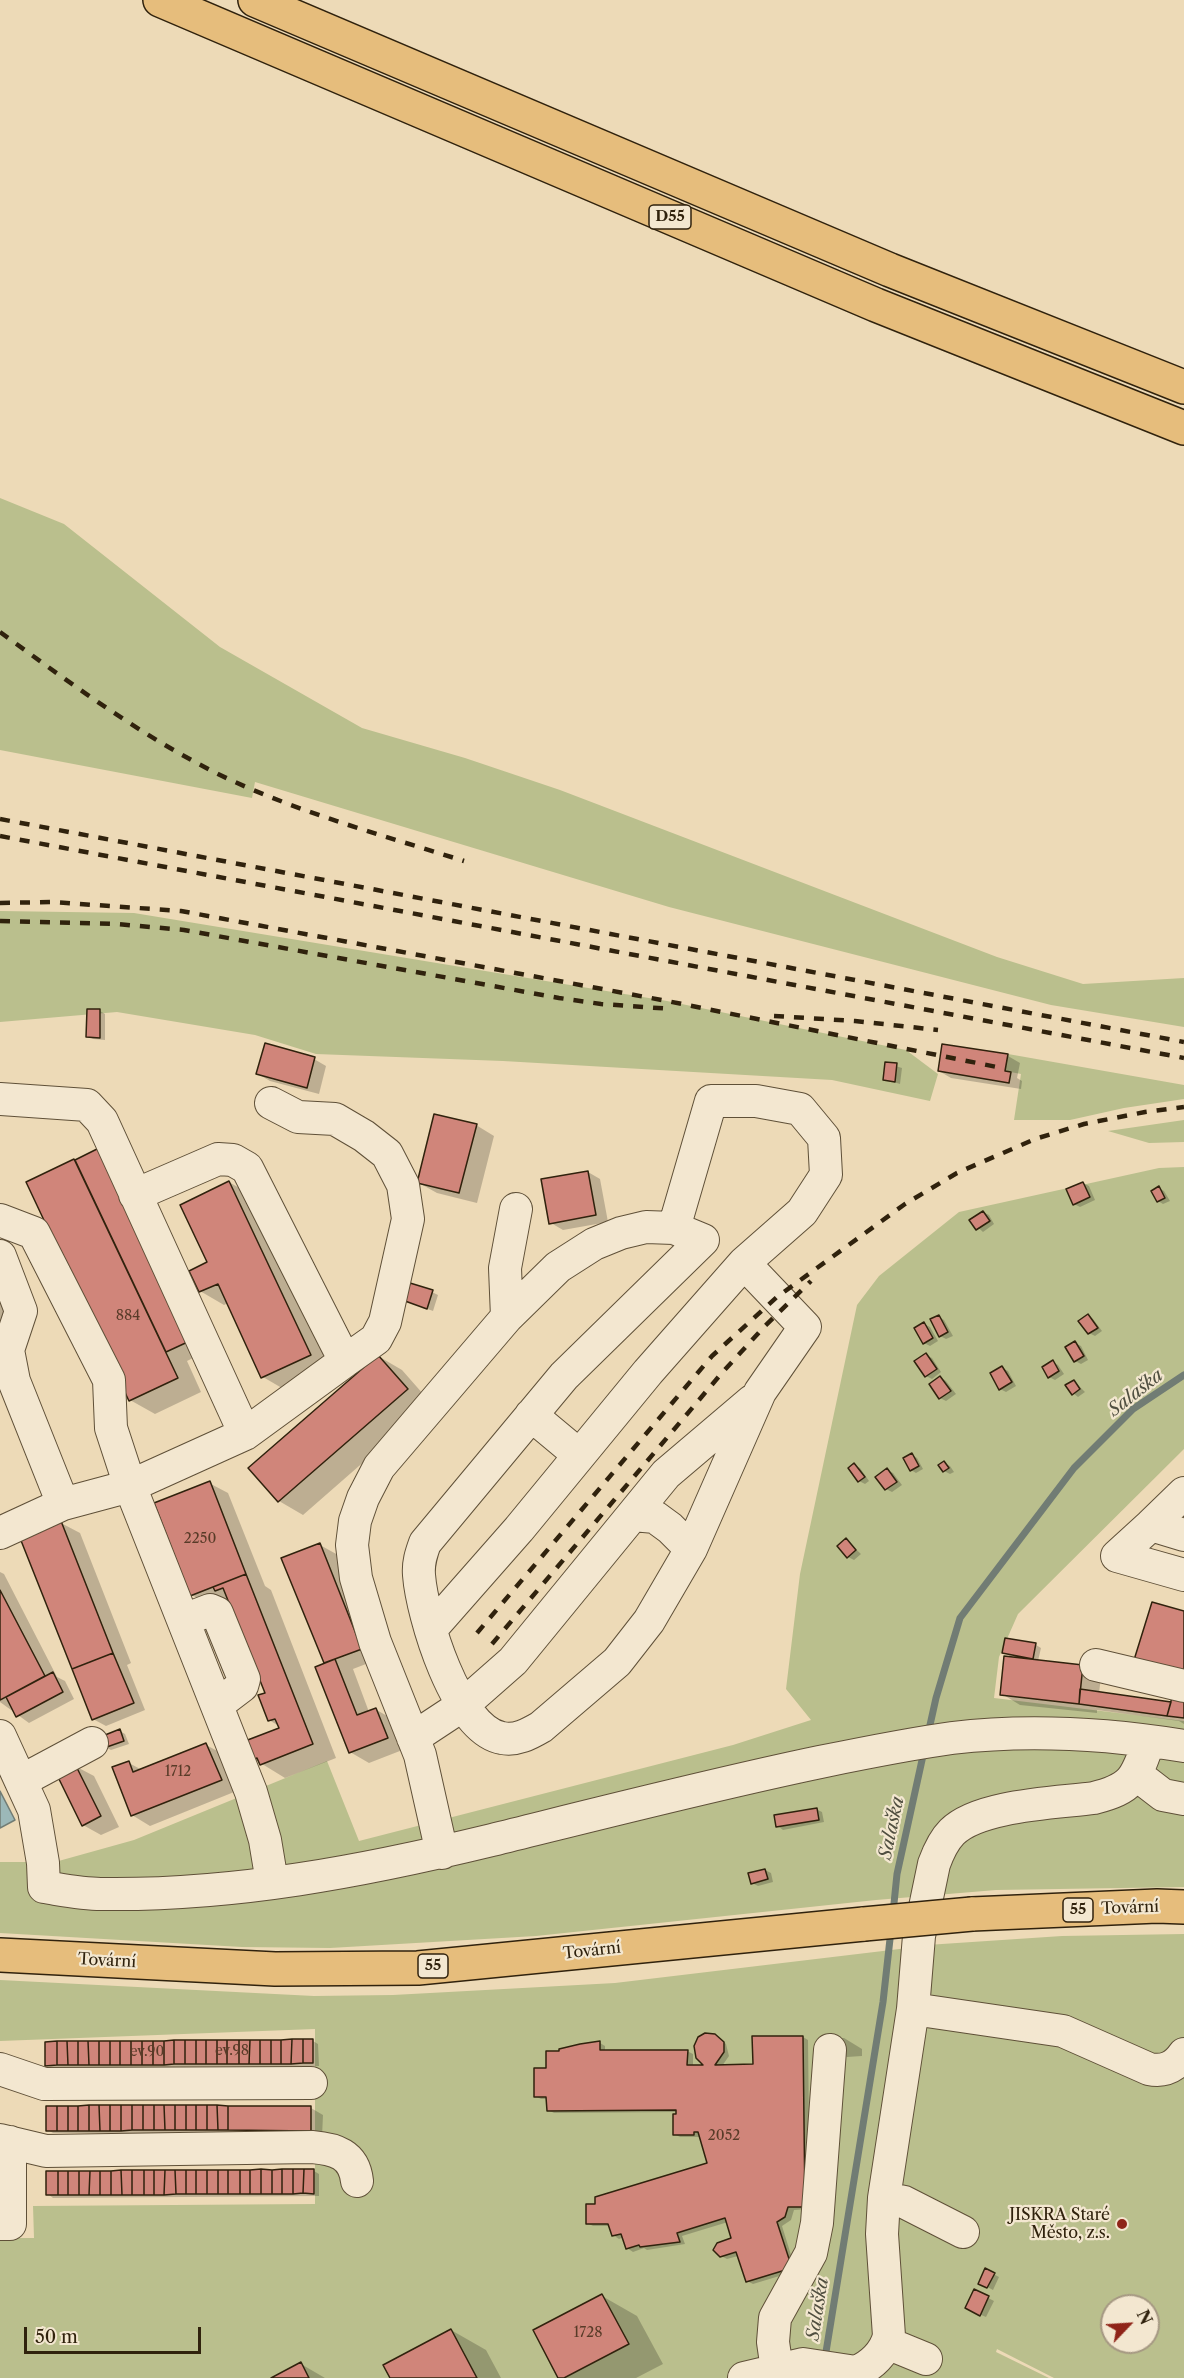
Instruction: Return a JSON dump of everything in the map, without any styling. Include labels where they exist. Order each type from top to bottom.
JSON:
[{"type":"main road","name":"D55","points":[[160,0],[876,305],[1184,428]]},
{"type":"main road","name":"D55","points":[[255,0],[890,270],[1184,387]]},
{"type":"main road","name":"Tovární","points":[[0,1955],[275,1969],[418,1968],[972,1914],[1157,1906],[1184,1907]]},
{"type":"street","points":[[0,1099],[87,1105],[102,1121],[245,1434]]},
{"type":"street","points":[[430,1629],[519,1529],[648,1372],[744,1263],[802,1212],[826,1175],[824,1138],[800,1109],[756,1101],[711,1101],[674,1228]]},
{"type":"street","points":[[0,1533],[63,1504],[130,1486],[245,1434],[376,1339],[385,1322],[408,1219],[404,1185],[387,1154],[364,1136],[335,1119],[298,1117],[271,1102]]},
{"type":"street","points":[[135,1195],[218,1159],[232,1160],[247,1168],[345,1361]]},
{"type":"street","points":[[507,1317],[505,1268],[516,1209]]},
{"type":"street","points":[[0,1220],[34,1233],[109,1380],[111,1428],[130,1486],[250,1792],[265,1840],[272,1882]]},
{"type":"street","points":[[442,1853],[420,1755],[364,1609],[356,1578],[352,1545],[355,1521],[379,1467],[507,1317],[558,1267],[594,1244],[621,1233],[646,1227],[674,1228],[703,1240],[564,1376],[425,1544],[419,1558],[419,1575],[430,1629],[439,1657],[463,1705],[487,1732],[504,1739],[519,1737],[541,1727],[617,1662],[650,1621],[691,1549],[757,1397],[806,1327],[744,1263]]},
{"type":"street","points":[[0,1256],[21,1311],[8,1350],[14,1381],[63,1504]]},
{"type":"street","points":[[680,1263],[717,1296]]},
{"type":"street","points":[[413,1738],[463,1705],[513,1661],[666,1474],[757,1397]]},
{"type":"street","points":[[531,1415],[579,1455]]},
{"type":"street","points":[[1184,1493],[1117,1556],[1184,1575]]},
{"type":"street","points":[[633,1515],[655,1517],[691,1549]]},
{"type":"street","points":[[1151,1525],[1184,1535]]},
{"type":"street","points":[[1095,1665],[1184,1686]]},
{"type":"street","points":[[0,1736],[34,1810],[43,1863],[44,1887],[98,1894],[167,1893],[350,1872],[442,1853],[756,1775],[894,1747],[954,1738],[1039,1734],[1149,1741],[1184,1746]]},
{"type":"street","points":[[744,2378],[790,2367],[855,2375],[872,2363],[887,2343],[890,2325],[882,2234],[884,2198],[913,2009],[919,1936],[934,1864],[944,1841],[952,1832],[981,1814],[1110,1794],[1125,1786],[1137,1775],[1149,1741]]},
{"type":"street","points":[[21,1781],[92,1743]]},
{"type":"street","points":[[1137,1775],[1163,1795],[1184,1799]]},
{"type":"street","points":[[913,2009],[1064,2031],[1149,2069],[1178,2071]]},
{"type":"street","points":[[790,2367],[773,2342],[775,2318],[811,2253],[817,2223],[830,2050]]},
{"type":"street","points":[[0,2069],[44,2084],[311,2083]]},
{"type":"street","points":[[0,2224],[10,2224],[5,2141],[46,2151],[312,2147],[330,2149],[346,2156],[354,2167],[357,2181]]},
{"type":"street","points":[[884,2198],[904,2202],[963,2232]]},
{"type":"street","points":[[887,2343],[926,2359]]},
{"type":"green space","points":[[0,498],[64,524],[220,647],[362,728],[465,758],[560,790],[997,957],[1083,984],[1184,978],[1184,1027],[1051,1005],[669,907],[255,782],[252,798],[0,750]]},
{"type":"green space","points":[[0,911],[134,913],[667,1001],[906,1050],[938,1074],[930,1101],[832,1080],[503,1061],[316,1054],[255,1035],[117,1012],[0,1022]]},
{"type":"green space","points":[[1008,1054],[1184,1085],[1184,1099],[1124,1108],[1070,1120],[1014,1120],[1021,1074],[1005,1071]]},
{"type":"green space","points":[[1184,1120],[1184,1142],[1149,1143],[1108,1131]]},
{"type":"green space","points":[[1184,1167],[1184,1449],[1018,1614],[999,1657],[994,1698],[1184,1721],[1184,1887],[996,1890],[876,1900],[536,1936],[330,1948],[242,1947],[0,1933],[0,1862],[55,1862],[134,1840],[327,1761],[359,1841],[733,1745],[811,1720],[786,1689],[800,1574],[857,1305],[879,1276],[959,1212],[1159,1168]]},
{"type":"green space","points":[[1184,1934],[1184,2378],[1054,2378],[997,2349],[996,2352],[1049,2378],[872,2378],[890,2214],[927,1945],[1062,1936]]},
{"type":"green space","points":[[908,1948],[882,2325],[851,2378],[0,2378],[0,2238],[34,2238],[33,2206],[315,2204],[315,2029],[0,2041],[0,1980],[314,1996],[393,1995],[615,1983]]},
{"type":"water","points":[[0,1791],[15,1820],[0,1828]]},
{"type":"building","points":[[87,1009],[100,1009],[100,1038],[86,1037]]},
{"type":"building","points":[[265,1043],[315,1057],[307,1088],[256,1074]]},
{"type":"building","points":[[942,1044],[1008,1054],[1005,1071],[1011,1072],[1009,1083],[938,1071]]},
{"type":"building","points":[[885,1062],[897,1063],[895,1082],[883,1080]]},
{"type":"building","points":[[434,1114],[477,1124],[459,1193],[417,1183]]},
{"type":"building","points":[[101,1147],[192,1340],[166,1352],[75,1160]]},
{"type":"building","points":[[74,1159],[178,1378],[129,1401],[26,1182]]},
{"type":"building","points":[[588,1171],[596,1215],[549,1224],[541,1179]]},
{"type":"building","points":[[229,1181],[311,1355],[261,1378],[218,1284],[199,1292],[189,1271],[207,1262],[180,1205]]},
{"type":"building","points":[[1083,1182],[1090,1197],[1073,1205],[1066,1189]]},
{"type":"building","points":[[1159,1186],[1165,1198],[1157,1202],[1151,1191]]},
{"type":"building","points":[[983,1211],[990,1221],[976,1230],[969,1220]]},
{"type":"building","points":[[410,1283],[433,1290],[427,1309],[405,1301]]},
{"type":"building","points":[[1088,1314],[1098,1328],[1088,1334],[1078,1321]]},
{"type":"building","points":[[939,1315],[948,1332],[939,1337],[930,1319]]},
{"type":"building","points":[[924,1322],[933,1338],[923,1344],[914,1328]]},
{"type":"building","points":[[1075,1341],[1084,1356],[1074,1362],[1065,1347]]},
{"type":"building","points":[[926,1353],[937,1369],[925,1377],[914,1361]]},
{"type":"building","points":[[378,1355],[408,1389],[278,1502],[248,1468]]},
{"type":"building","points":[[1053,1360],[1059,1371],[1048,1378],[1042,1367]]},
{"type":"building","points":[[1002,1366],[1012,1382],[999,1390],[990,1373]]},
{"type":"building","points":[[940,1376],[951,1391],[939,1399],[929,1384]]},
{"type":"building","points":[[1074,1380],[1080,1389],[1072,1395],[1065,1385]]},
{"type":"building","points":[[912,1453],[919,1466],[910,1471],[903,1458]]},
{"type":"building","points":[[944,1461],[949,1468],[943,1472],[938,1465]]},
{"type":"building","points":[[854,1463],[865,1477],[858,1482],[848,1468]]},
{"type":"building","points":[[887,1468],[897,1482],[885,1490],[875,1477]]},
{"type":"building","points":[[210,1481],[246,1574],[190,1596],[154,1503]]},
{"type":"building","points":[[61,1521],[113,1653],[72,1669],[20,1538]]},
{"type":"building","points":[[846,1538],[856,1550],[847,1558],[837,1546]]},
{"type":"building","points":[[320,1543],[362,1649],[324,1663],[281,1558]]},
{"type":"building","points":[[246,1574],[313,1744],[260,1765],[257,1758],[253,1760],[245,1741],[279,1728],[275,1719],[268,1721],[258,1695],[265,1693],[223,1588],[215,1591],[213,1587]]},
{"type":"building","points":[[0,1590],[45,1676],[0,1700]]},
{"type":"building","points":[[1152,1602],[1184,1611],[1184,1675],[1134,1660]]},
{"type":"building","points":[[1005,1638],[1036,1643],[1033,1659],[1002,1653]]},
{"type":"building","points":[[113,1653],[134,1703],[92,1720],[72,1669]]},
{"type":"building","points":[[1004,1656],[1083,1665],[1079,1704],[1000,1695]]},
{"type":"building","points":[[335,1659],[357,1715],[376,1708],[388,1738],[349,1753],[315,1667]]},
{"type":"building","points":[[53,1672],[63,1692],[16,1717],[6,1697]]},
{"type":"building","points":[[1080,1689],[1171,1702],[1167,1716],[1079,1704]]},
{"type":"building","points":[[1174,1690],[1184,1693],[1184,1718],[1167,1716]]},
{"type":"building","points":[[120,1729],[124,1741],[104,1748],[100,1737]]},
{"type":"building","points":[[206,1743],[222,1780],[131,1816],[112,1767],[129,1761],[133,1772]]},
{"type":"building","points":[[75,1764],[101,1816],[82,1826],[56,1773]]},
{"type":"building","points":[[817,1808],[819,1820],[776,1827],[774,1815]]},
{"type":"building","points":[[765,1869],[768,1879],[751,1884],[748,1873]]},
{"type":"building","points":[[705,2033],[715,2034],[724,2042],[724,2052],[715,2065],[753,2064],[752,2036],[803,2036],[805,2207],[788,2207],[785,2217],[777,2222],[792,2268],[746,2282],[736,2252],[720,2257],[713,2250],[717,2243],[731,2238],[725,2218],[677,2233],[680,2242],[640,2247],[639,2245],[626,2249],[621,2234],[612,2236],[608,2224],[586,2224],[586,2204],[595,2204],[595,2197],[707,2163],[698,2132],[694,2132],[694,2135],[673,2135],[673,2114],[676,2114],[676,2110],[547,2111],[546,2097],[534,2097],[534,2068],[546,2068],[546,2051],[559,2051],[559,2049],[600,2041],[600,2050],[688,2050],[687,2065],[703,2065],[696,2058],[694,2046],[698,2037]]},
{"type":"building","points":[[292,2039],[291,2064],[281,2064],[281,2040]]},
{"type":"building","points":[[292,2039],[303,2039],[303,2063],[291,2064]]},
{"type":"building","points":[[303,2039],[313,2039],[313,2063],[303,2063]]},
{"type":"building","points":[[174,2040],[174,2064],[164,2065],[164,2041]]},
{"type":"building","points":[[174,2040],[185,2040],[185,2064],[174,2064]]},
{"type":"building","points":[[185,2040],[196,2040],[196,2064],[185,2064]]},
{"type":"building","points":[[196,2040],[206,2040],[206,2064],[196,2064]]},
{"type":"building","points":[[206,2040],[217,2040],[217,2064],[206,2064]]},
{"type":"building","points":[[217,2040],[227,2040],[227,2064],[217,2064]]},
{"type":"building","points":[[227,2040],[239,2040],[239,2064],[227,2064]]},
{"type":"building","points":[[239,2040],[250,2040],[249,2064],[239,2064]]},
{"type":"building","points":[[250,2040],[260,2040],[260,2064],[249,2064]]},
{"type":"building","points":[[260,2040],[271,2040],[271,2064],[260,2064]]},
{"type":"building","points":[[271,2040],[281,2040],[281,2064],[271,2064]]},
{"type":"building","points":[[57,2041],[57,2065],[45,2066],[45,2042]]},
{"type":"building","points":[[57,2041],[67,2041],[68,2065],[57,2065]]},
{"type":"building","points":[[67,2041],[78,2041],[78,2065],[68,2065]]},
{"type":"building","points":[[78,2041],[88,2041],[89,2065],[78,2065]]},
{"type":"building","points":[[88,2041],[99,2041],[99,2065],[89,2065]]},
{"type":"building","points":[[99,2041],[110,2041],[110,2065],[99,2065]]},
{"type":"building","points":[[110,2041],[120,2041],[120,2065],[110,2065]]},
{"type":"building","points":[[120,2041],[131,2041],[131,2065],[120,2065]]},
{"type":"building","points":[[131,2041],[142,2041],[142,2065],[131,2065]]},
{"type":"building","points":[[142,2041],[153,2041],[153,2065],[142,2065]]},
{"type":"building","points":[[153,2041],[164,2041],[164,2065],[153,2065]]},
{"type":"building","points":[[89,2105],[89,2131],[78,2131],[78,2106]]},
{"type":"building","points":[[89,2105],[99,2105],[100,2131],[89,2131]]},
{"type":"building","points":[[99,2105],[110,2105],[110,2131],[100,2131]]},
{"type":"building","points":[[110,2105],[121,2105],[121,2131],[110,2131]]},
{"type":"building","points":[[121,2105],[132,2105],[132,2130],[121,2131]]},
{"type":"building","points":[[132,2105],[143,2105],[143,2130],[132,2130]]},
{"type":"building","points":[[143,2105],[154,2105],[154,2130],[143,2130]]},
{"type":"building","points":[[154,2105],[164,2105],[165,2130],[154,2130]]},
{"type":"building","points":[[164,2105],[175,2105],[175,2130],[165,2130]]},
{"type":"building","points":[[175,2105],[186,2105],[186,2130],[175,2130]]},
{"type":"building","points":[[186,2105],[196,2105],[196,2130],[186,2130]]},
{"type":"building","points":[[196,2105],[207,2105],[207,2130],[196,2130]]},
{"type":"building","points":[[207,2105],[217,2105],[218,2130],[207,2130]]},
{"type":"building","points":[[217,2105],[228,2106],[228,2130],[218,2130]]},
{"type":"building","points":[[46,2106],[57,2106],[57,2131],[46,2131]]},
{"type":"building","points":[[57,2106],[68,2106],[68,2131],[57,2131]]},
{"type":"building","points":[[68,2106],[78,2106],[78,2131],[68,2131]]},
{"type":"building","points":[[228,2106],[311,2106],[311,2131],[228,2130]]},
{"type":"building","points":[[261,2169],[272,2170],[272,2194],[261,2194]]},
{"type":"building","points":[[261,2169],[261,2194],[250,2194],[250,2170]]},
{"type":"building","points":[[282,2169],[293,2169],[293,2194],[282,2194]]},
{"type":"building","points":[[282,2169],[282,2194],[272,2194],[272,2170]]},
{"type":"building","points":[[293,2169],[304,2169],[303,2193],[293,2194]]},
{"type":"building","points":[[304,2169],[314,2169],[314,2194],[303,2193]]},
{"type":"building","points":[[121,2170],[132,2170],[132,2195],[122,2195]]},
{"type":"building","points":[[121,2170],[122,2195],[111,2195],[111,2171]]},
{"type":"building","points":[[132,2170],[144,2170],[144,2195],[132,2195]]},
{"type":"building","points":[[144,2170],[154,2170],[154,2195],[144,2195]]},
{"type":"building","points":[[154,2170],[165,2170],[164,2195],[154,2195]]},
{"type":"building","points":[[165,2170],[175,2170],[176,2194],[164,2195]]},
{"type":"building","points":[[175,2170],[186,2170],[186,2194],[176,2194]]},
{"type":"building","points":[[186,2170],[196,2170],[196,2194],[186,2194]]},
{"type":"building","points":[[196,2170],[207,2170],[207,2194],[196,2194]]},
{"type":"building","points":[[207,2170],[218,2170],[218,2194],[207,2194]]},
{"type":"building","points":[[218,2170],[228,2170],[228,2194],[218,2194]]},
{"type":"building","points":[[228,2170],[240,2170],[240,2194],[228,2194]]},
{"type":"building","points":[[240,2170],[250,2170],[250,2194],[240,2194]]},
{"type":"building","points":[[46,2171],[58,2171],[58,2195],[46,2195]]},
{"type":"building","points":[[58,2171],[68,2171],[68,2195],[58,2195]]},
{"type":"building","points":[[68,2171],[79,2171],[79,2195],[68,2195]]},
{"type":"building","points":[[79,2171],[90,2171],[89,2195],[79,2195]]},
{"type":"building","points":[[90,2171],[100,2171],[100,2195],[89,2195]]},
{"type":"building","points":[[100,2171],[111,2171],[111,2195],[100,2195]]},
{"type":"building","points":[[985,2268],[995,2273],[987,2288],[978,2284]]},
{"type":"building","points":[[974,2289],[989,2296],[980,2316],[965,2308]]},
{"type":"building","points":[[602,2294],[629,2344],[564,2378],[558,2378],[533,2330]]},
{"type":"building","points":[[451,2329],[477,2378],[390,2378],[383,2365]]},
{"type":"building","points":[[301,2362],[309,2378],[271,2378]]},
{"type":"waterway","name":"Salaška","points":[[928,1734],[936,1698],[960,1618],[1074,1468],[1133,1409],[1184,1375]]},
{"type":"waterway","name":"Salaška","points":[[893,1913],[897,1874],[924,1751]]},
{"type":"waterway","name":"Salaška","points":[[825,2358],[883,2002],[891,1930]]},
{"type":"railway","points":[[0,632],[133,725],[218,774],[308,811],[464,861]]},
{"type":"railway","points":[[0,819],[1184,1042]]},
{"type":"railway","points":[[0,836],[1184,1058]]},
{"type":"railway","points":[[0,903],[52,902],[181,911],[667,1001],[997,1067]]},
{"type":"railway","points":[[0,921],[117,924],[184,930],[559,998],[601,1004],[672,1009]]},
{"type":"railway","points":[[774,1016],[855,1021],[938,1030]]},
{"type":"railway","points":[[477,1633],[712,1356],[777,1297],[905,1204],[957,1173],[1035,1139],[1084,1124],[1184,1107]]},
{"type":"railway","points":[[492,1644],[721,1374],[811,1281]]},
{"type":"place","name":"JISKRA Staré Město, z.s.","points":[[1122,2224]]}]
